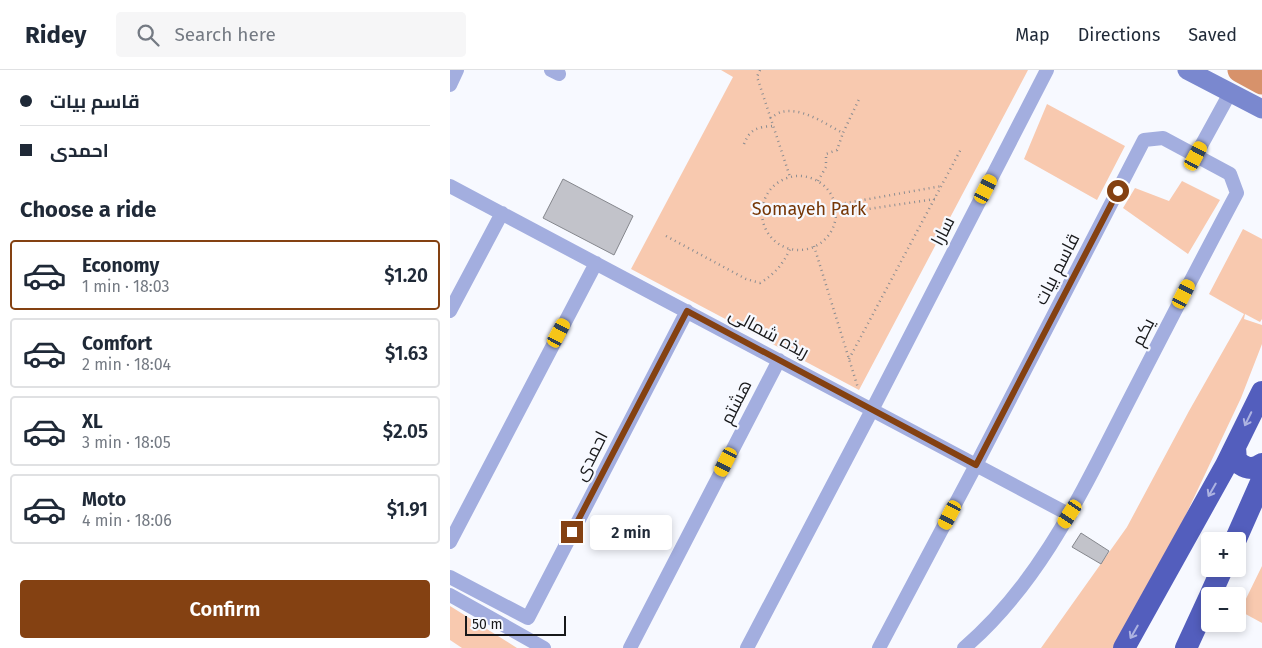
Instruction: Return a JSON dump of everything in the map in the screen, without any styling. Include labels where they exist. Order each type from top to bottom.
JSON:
[{"type":"highway","points":[[1124,648],[1235,447],[1262,392]]},
{"type":"highway","points":[[1235,447],[1236,461],[1243,467],[1251,469],[1262,464]]},
{"type":"highway","points":[[1239,532],[1262,480]]},
{"type":"highway","points":[[1186,648],[1201,616]]},
{"type":"main road","points":[[1187,70],[1262,109]]},
{"type":"street","points":[[450,85],[458,70]]},
{"type":"street","name":"سارا","points":[[747,648],[1047,70]]},
{"type":"street","points":[[1196,156],[1230,92]]},
{"type":"street","name":"قاسم بیات","points":[[976,465],[1144,140],[1164,138],[1196,156]]},
{"type":"street","name":"یکم","points":[[964,648],[985,630],[1025,583],[1070,514],[1236,193],[1230,174],[1196,156]]},
{"type":"street","name":"ربذه شمالی","points":[[450,186],[1070,514]]},
{"type":"street","points":[[450,311],[502,213]]},
{"type":"street","points":[[450,542],[596,263]]},
{"type":"street","name":"احمدی","points":[[450,577],[528,618],[687,311]]},
{"type":"street","name":"هشتم","points":[[630,648],[778,360]]},
{"type":"street","points":[[879,648],[976,465]]},
{"type":"street","points":[[450,595],[544,648]]},
{"type":"path","points":[[760,70],[757,77],[790,177]]},
{"type":"path","points":[[818,181],[826,167],[826,154],[837,150],[860,97]]},
{"type":"path","points":[[770,118],[782,112],[801,113],[818,119],[843,133]]},
{"type":"path","points":[[744,144],[748,134],[761,126],[773,126]]},
{"type":"path","points":[[849,358],[962,150]]},
{"type":"path","points":[[802,176],[818,181],[831,194],[835,205],[832,228],[825,239],[814,246],[802,250],[790,249],[778,244],[769,235],[763,224],[762,211],[764,200],[770,189],[779,181],[790,177],[802,176]]},
{"type":"path","points":[[835,205],[942,186]]},
{"type":"path","points":[[835,214],[935,199]]},
{"type":"path","points":[[666,236],[746,279],[760,283],[773,276],[790,249]]},
{"type":"path","points":[[814,246],[859,390]]},
{"type":"green space","name":"Somayeh Park","points":[[721,70],[1028,70],[859,390],[631,269],[733,77]]},
{"type":"green space","points":[[1047,104],[1125,146],[1097,200],[1024,159]]},
{"type":"green space","points":[[1182,181],[1220,200],[1188,254],[1123,208],[1135,188],[1169,201]]},
{"type":"green space","points":[[1243,229],[1262,239],[1262,319],[1260,322],[1245,314],[1244,319],[1262,325],[1262,344],[1241,398],[1173,542],[1116,648],[1041,648],[1127,527],[1189,411],[1244,314],[1209,294]]},
{"type":"green space","points":[[1262,566],[1262,623],[1246,614],[1246,599]]},
{"type":"green space","points":[[450,606],[517,648],[462,648],[450,640]]},
{"type":"building","points":[[563,179],[633,216],[614,255],[543,218]]},
{"type":"building","points":[[1081,533],[1109,551],[1101,564],[1072,547]]},
{"type":"waterway","points":[[1240,70],[1262,82]]},
{"type":"route","points":[[572,532],[687,311],[976,465],[1118,191]]}]
